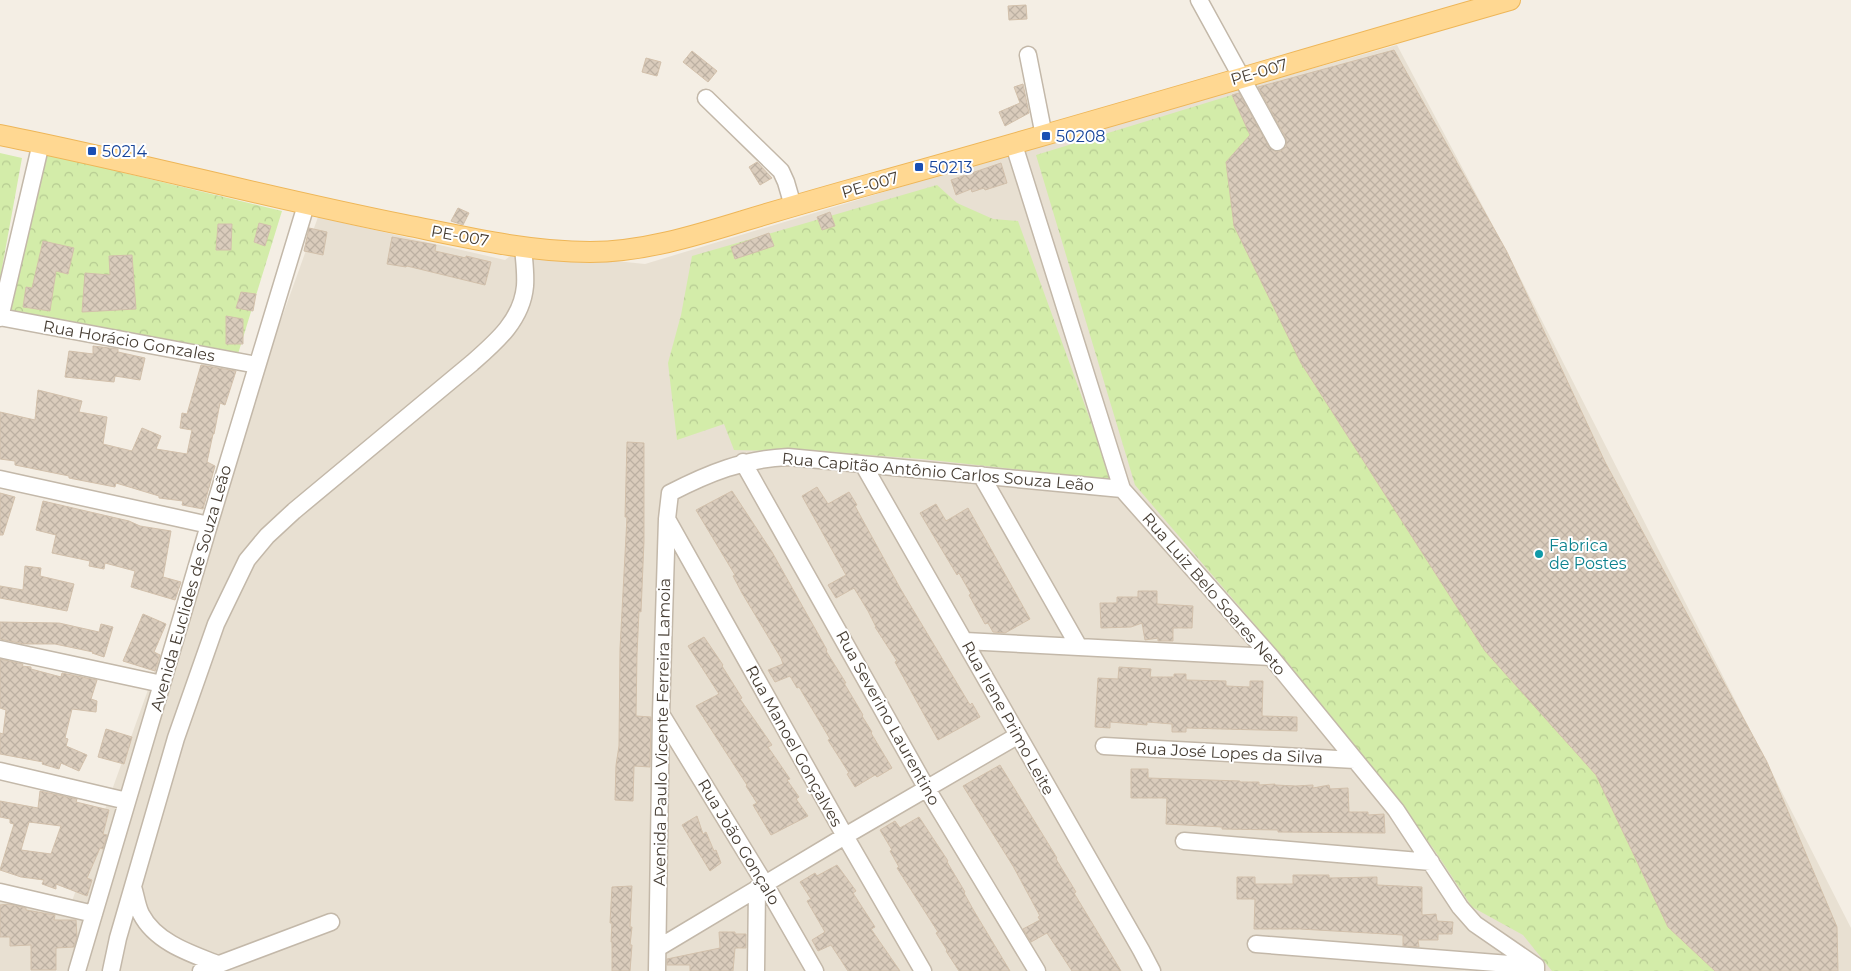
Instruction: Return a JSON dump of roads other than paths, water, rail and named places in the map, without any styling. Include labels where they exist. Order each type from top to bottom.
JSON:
[{"type":"main road","name":"PE-007","points":[[0,135],[306,206],[523,247],[592,252],[632,248],[682,239],[1510,0]]},
{"type":"street","points":[[1199,0],[1277,142]]},
{"type":"street","points":[[1028,55],[1044,136]]},
{"type":"street","points":[[706,98],[781,171],[793,206]]},
{"type":"street","points":[[0,318],[41,143]]},
{"type":"street","name":"Rua Luiz Belo Soares Neto","points":[[1014,144],[1122,489],[1271,657],[1396,810],[1460,907],[1475,924],[1536,969]]},
{"type":"street","name":"Avenida Euclides de Souza Leão","points":[[78,971],[209,525],[306,206]]},
{"type":"street","points":[[111,971],[118,938],[176,738],[216,624],[247,560],[267,536],[294,511],[472,364],[500,338],[520,306],[525,286],[523,247]]},
{"type":"street","name":"Rua Horácio Gonzales","points":[[0,318],[257,365]]},
{"type":"street","name":"Rua Capitão Antônio Carlos Souza Leão","points":[[670,493],[708,474],[743,462],[788,457],[864,466],[982,475],[1122,489]]},
{"type":"street","name":"Rua Severino Laurentino","points":[[743,462],[927,789],[1038,971]]},
{"type":"street","name":"Rua Irene Primo Leite","points":[[864,466],[1152,971]]},
{"type":"street","points":[[982,475],[1079,647]]},
{"type":"street","points":[[0,479],[209,525]]},
{"type":"street","name":"Avenida Paulo Vicente Ferreira Lamoia","points":[[657,971],[661,714],[667,519],[670,493]]},
{"type":"street","name":"Rua Manoel Gonçalves","points":[[667,519],[845,836],[924,971]]},
{"type":"street","points":[[965,641],[1271,657]]},
{"type":"street","points":[[0,649],[162,684]]},
{"type":"street","name":"Rua João Gonçalo","points":[[661,714],[761,886],[815,971]]},
{"type":"street","points":[[658,948],[1017,736]]},
{"type":"street","name":"Rua José Lopes da Silva","points":[[1104,746],[1354,760]]},
{"type":"street","points":[[0,771],[127,801]]},
{"type":"street","points":[[1184,841],[1430,862]]},
{"type":"street","points":[[756,971],[761,886]]},
{"type":"street","points":[[133,887],[141,914],[156,932],[172,944],[220,965]]},
{"type":"street","points":[[0,892],[94,914]]},
{"type":"street","points":[[201,971],[331,922]]},
{"type":"street","points":[[1256,944],[1536,969]]},
{"type":"place","name":"50208","points":[[1046,136]]},
{"type":"place","name":"50214","points":[[92,151]]},
{"type":"place","name":"50213","points":[[919,167]]},
{"type":"place","name":"Fabrica de Postes","points":[[1539,554]]}]
